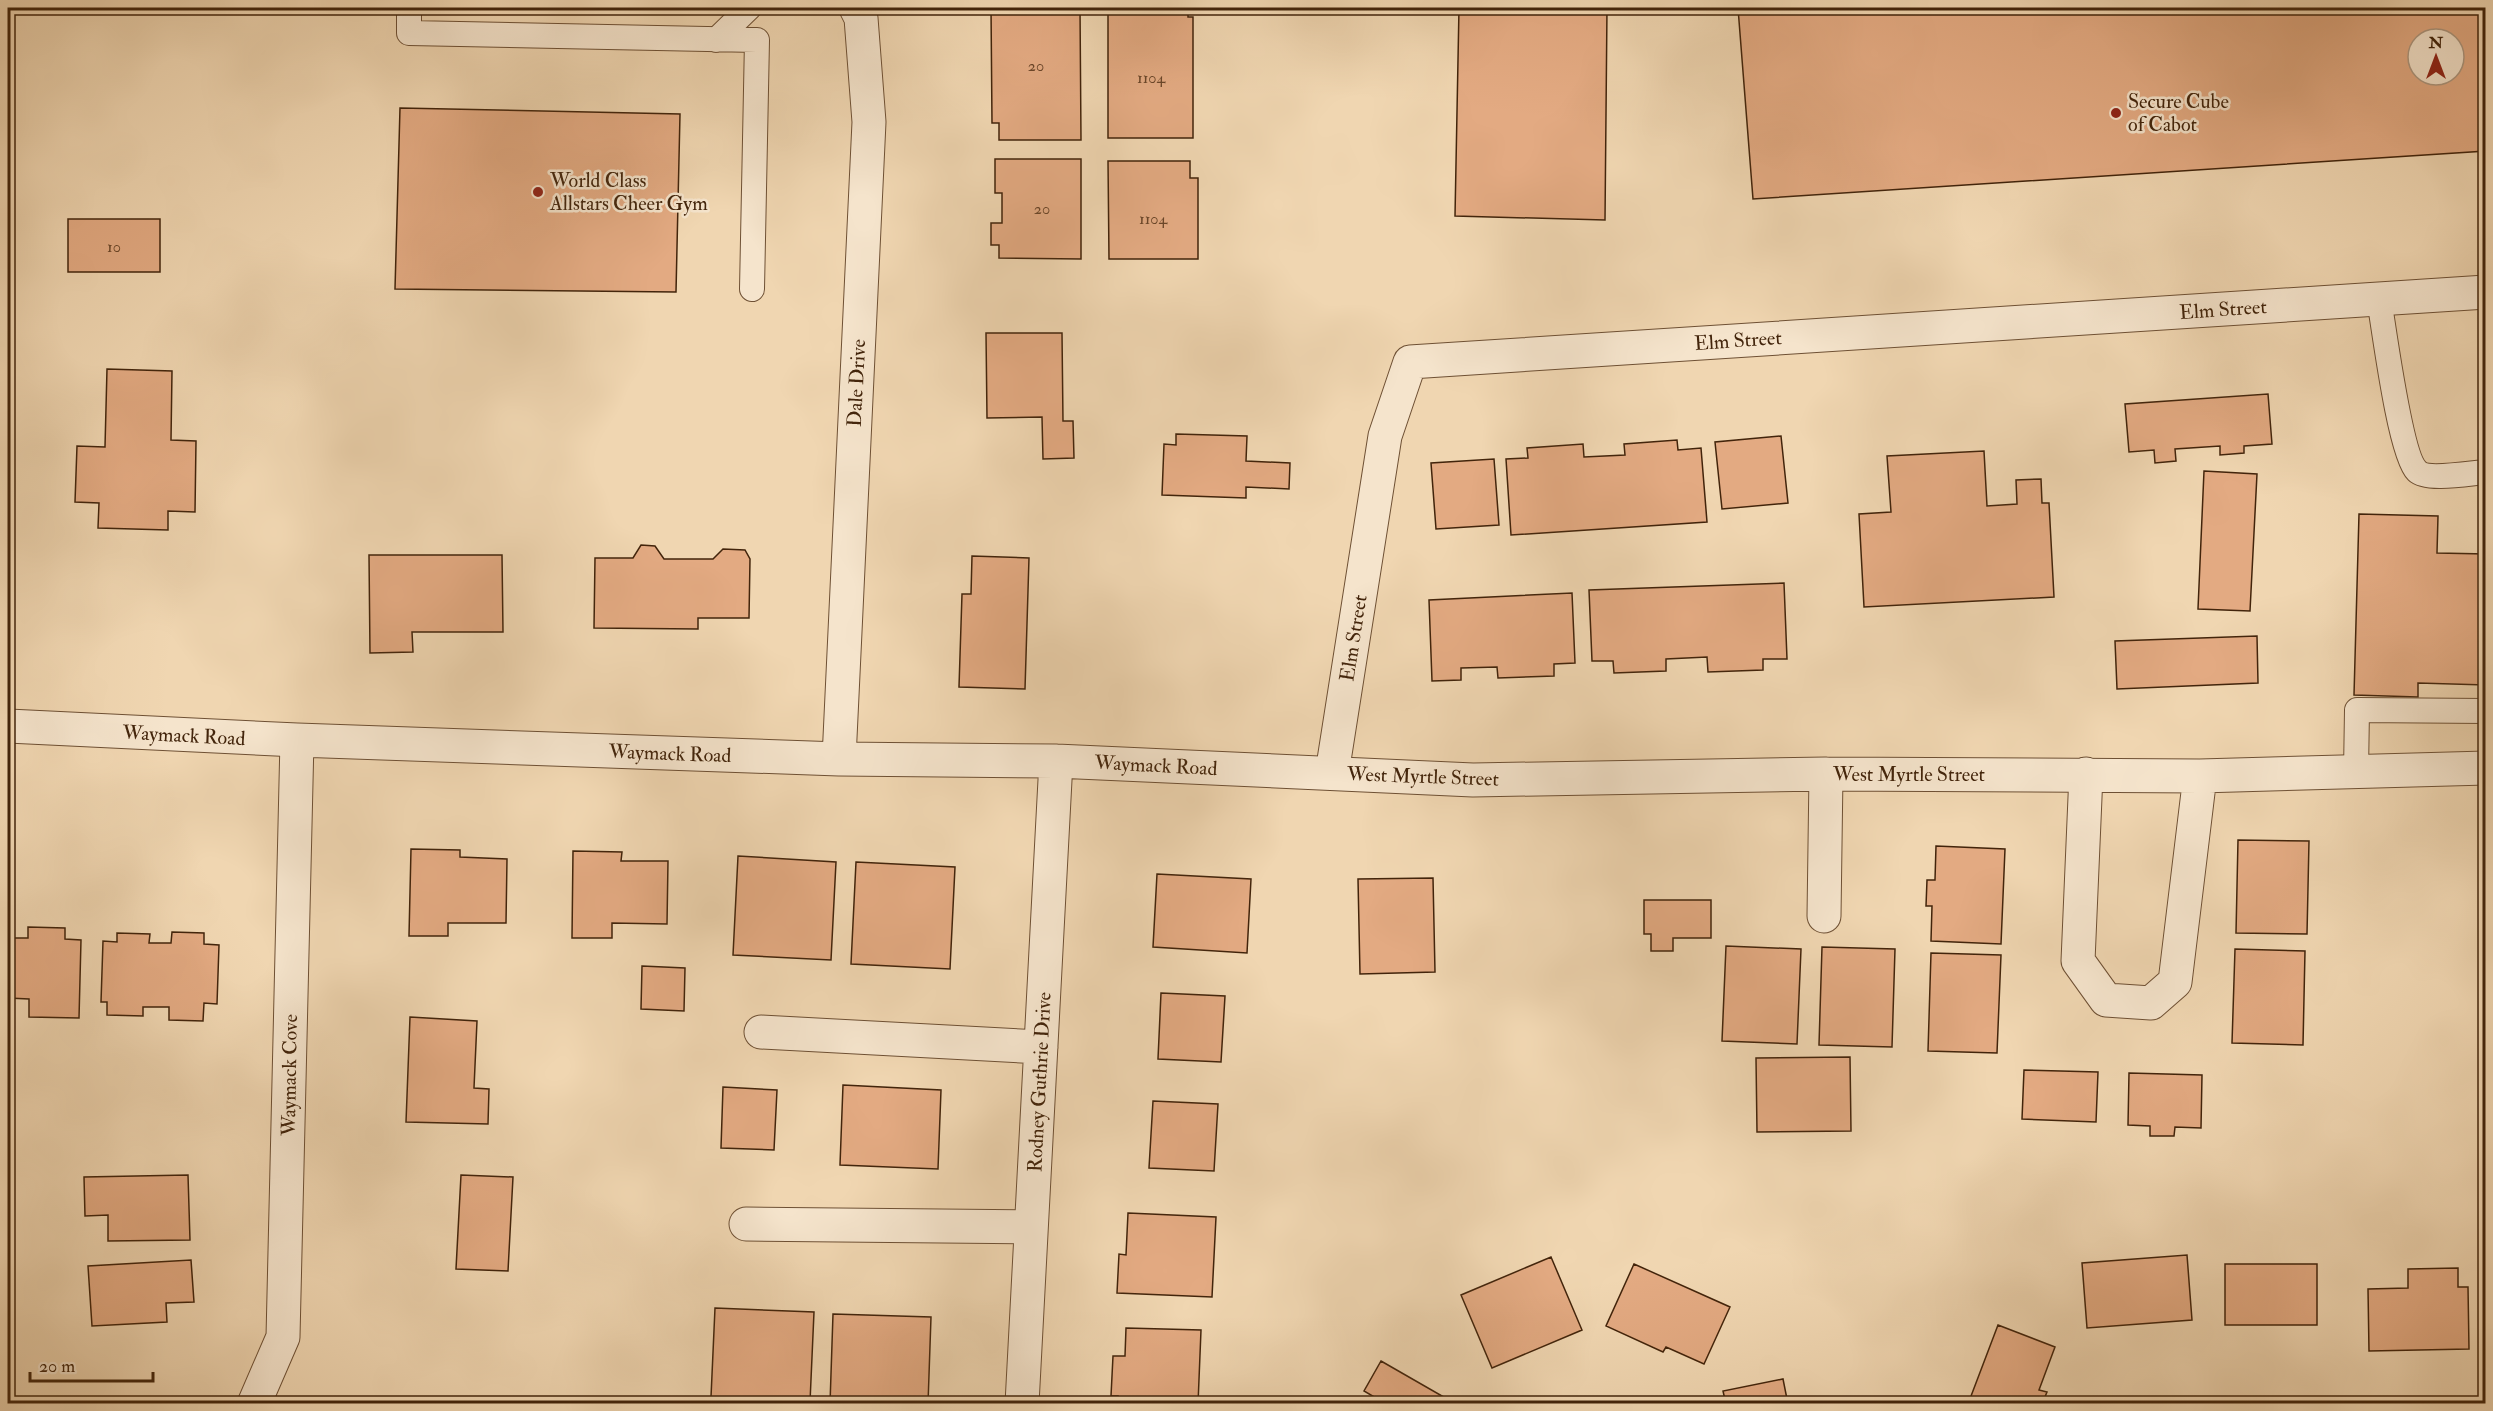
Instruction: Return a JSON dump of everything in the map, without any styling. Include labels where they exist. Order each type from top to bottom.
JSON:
[{"type":"street","name":"Dale Drive","points":[[839,759],[868,122],[861,18],[856,8]]},
{"type":"street","name":"Elm Street","points":[[1332,773],[1385,436],[1410,362],[2486,292]]},
{"type":"street","name":"Waymack Road","points":[[8,726],[297,740],[839,759],[1056,761],[1332,773]]},
{"type":"street","name":"Waymack Cove","points":[[254,1404],[283,1337],[297,740]]},
{"type":"street","name":"Rodney Guthrie Drive","points":[[1022,1404],[1056,761]]},
{"type":"street","name":"West Myrtle Street","points":[[1332,773],[1473,780],[1826,774],[2200,776],[2486,768]]},
{"type":"street","points":[[1824,916],[1826,774]]},
{"type":"street","points":[[2086,774],[2078,961],[2106,1000],[2151,1003],[2175,982],[2200,776]]},
{"type":"street","points":[[761,1032],[1041,1047]]},
{"type":"street","points":[[746,1224],[1031,1227]]},
{"type":"lane","points":[[409,8],[409,33],[756,40],[752,289]]},
{"type":"lane","points":[[716,39],[750,8]]},
{"type":"lane","points":[[2379,299],[2397,411],[2416,471],[2427,476],[2486,472]]},
{"type":"lane","points":[[2356,772],[2357,710],[2486,711]]},
{"type":"building","points":[[991,8],[1080,8],[1081,140],[999,140],[999,123],[992,123]]},
{"type":"building","points":[[1108,8],[1188,8],[1188,17],[1193,17],[1193,138],[1108,138]]},
{"type":"building","points":[[1459,8],[1607,8],[1605,220],[1455,216]]},
{"type":"building","name":"Secure Cube of Cabot","points":[[1738,8],[2486,8],[2486,151],[1753,199]]},
{"type":"building","name":"World Class Allstars Cheer Gym","points":[[400,108],[680,114],[676,292],[395,289]]},
{"type":"building","points":[[995,159],[1081,159],[1081,259],[999,258],[999,245],[991,245],[991,223],[1002,223],[1002,193],[995,193]]},
{"type":"building","points":[[1108,161],[1190,161],[1190,178],[1198,178],[1198,259],[1109,259]]},
{"type":"building","points":[[68,219],[160,219],[160,272],[68,272]]},
{"type":"building","points":[[986,333],[1062,333],[1063,421],[1073,421],[1074,458],[1043,459],[1042,417],[987,418]]},
{"type":"building","points":[[107,369],[172,371],[171,440],[196,441],[195,512],[168,511],[168,530],[98,528],[99,503],[75,502],[77,446],[105,447]]},
{"type":"building","points":[[2268,394],[2272,444],[2244,446],[2244,453],[2220,455],[2220,446],[2175,449],[2176,461],[2155,463],[2154,450],[2129,452],[2125,404]]},
{"type":"building","points":[[1176,434],[1247,436],[1246,461],[1290,463],[1289,489],[1246,487],[1246,498],[1162,495],[1164,444],[1176,445]]},
{"type":"building","points":[[1781,436],[1788,503],[1722,509],[1715,442]]},
{"type":"building","points":[[1677,440],[1678,450],[1701,448],[1707,522],[1511,535],[1506,459],[1528,458],[1527,448],[1583,444],[1584,457],[1625,455],[1624,444]]},
{"type":"building","points":[[1984,451],[1987,506],[2017,504],[2016,480],[2041,479],[2042,503],[2049,503],[2054,597],[1864,607],[1859,514],[1891,512],[1887,456]]},
{"type":"building","points":[[1494,459],[1499,525],[1436,529],[1431,463]]},
{"type":"building","points":[[2204,471],[2257,474],[2250,611],[2198,609]]},
{"type":"building","points":[[2359,514],[2438,516],[2437,553],[2486,554],[2486,685],[2418,683],[2418,697],[2354,695]]},
{"type":"building","points":[[641,545],[655,546],[664,559],[713,559],[723,549],[745,550],[750,559],[749,618],[698,618],[698,629],[594,628],[595,558],[633,558]]},
{"type":"building","points":[[369,555],[502,555],[503,632],[412,632],[413,652],[370,653]]},
{"type":"building","points":[[972,556],[1029,558],[1025,689],[959,687],[962,594],[971,594]]},
{"type":"building","points":[[1784,583],[1787,659],[1763,659],[1763,670],[1708,672],[1707,657],[1666,659],[1666,671],[1614,673],[1613,661],[1592,661],[1589,590]]},
{"type":"building","points":[[1572,593],[1575,663],[1554,664],[1554,676],[1498,678],[1497,667],[1461,668],[1461,680],[1432,681],[1429,600]]},
{"type":"building","points":[[2257,636],[2258,683],[2117,689],[2115,641]]},
{"type":"building","points":[[2238,840],[2309,841],[2307,934],[2236,933]]},
{"type":"building","points":[[1936,846],[2005,849],[2001,944],[1931,941],[1932,906],[1926,906],[1927,880],[1935,880]]},
{"type":"building","points":[[411,849],[460,850],[460,857],[507,859],[506,923],[448,923],[448,936],[409,936]]},
{"type":"building","points":[[573,851],[622,852],[621,861],[668,861],[667,924],[612,923],[612,938],[572,938]]},
{"type":"building","points":[[738,856],[836,862],[831,960],[733,955]]},
{"type":"building","points":[[856,862],[955,867],[950,969],[851,964]]},
{"type":"building","points":[[1157,874],[1251,879],[1247,953],[1153,947]]},
{"type":"building","points":[[1433,878],[1435,972],[1360,974],[1358,879]]},
{"type":"building","points":[[1644,900],[1711,900],[1711,938],[1673,938],[1673,951],[1651,951],[1651,934],[1644,934]]},
{"type":"building","points":[[28,927],[65,928],[65,939],[81,940],[79,1018],[29,1017],[29,999],[8,998],[8,928],[14,928],[14,938],[28,938]]},
{"type":"building","points":[[172,932],[204,933],[204,944],[219,945],[217,1004],[204,1003],[203,1021],[169,1020],[169,1007],[143,1007],[143,1016],[107,1015],[107,1002],[101,1002],[103,941],[117,942],[117,933],[150,934],[149,943],[171,943]]},
{"type":"building","points":[[1726,946],[1801,949],[1797,1044],[1722,1041]]},
{"type":"building","points":[[1822,947],[1895,949],[1892,1047],[1819,1045]]},
{"type":"building","points":[[2235,949],[2305,951],[2303,1045],[2232,1043]]},
{"type":"building","points":[[1931,953],[2001,955],[1997,1053],[1928,1051]]},
{"type":"building","points":[[642,966],[685,968],[684,1011],[641,1009]]},
{"type":"building","points":[[1161,993],[1225,996],[1221,1062],[1158,1059]]},
{"type":"building","points":[[410,1017],[477,1021],[474,1088],[489,1089],[488,1124],[406,1122]]},
{"type":"building","points":[[1850,1057],[1851,1131],[1757,1132],[1756,1058]]},
{"type":"building","points":[[2024,1070],[2098,1072],[2096,1122],[2022,1119]]},
{"type":"building","points":[[2129,1073],[2202,1075],[2201,1128],[2175,1127],[2174,1136],[2150,1136],[2150,1126],[2128,1125]]},
{"type":"building","points":[[843,1085],[941,1090],[938,1169],[840,1165]]},
{"type":"building","points":[[723,1087],[777,1090],[774,1150],[721,1148]]},
{"type":"building","points":[[1153,1101],[1218,1104],[1214,1171],[1149,1168]]},
{"type":"building","points":[[188,1175],[190,1240],[108,1241],[108,1215],[85,1216],[84,1177]]},
{"type":"building","points":[[461,1175],[513,1177],[508,1271],[456,1269]]},
{"type":"building","points":[[1128,1213],[1216,1217],[1212,1297],[1117,1293],[1119,1254],[1126,1255]]},
{"type":"building","points":[[2187,1255],[2192,1320],[2087,1328],[2082,1263]]},
{"type":"building","points":[[1551,1257],[1582,1330],[1492,1368],[1461,1295]]},
{"type":"building","points":[[191,1260],[194,1302],[166,1303],[167,1322],[92,1326],[88,1266]]},
{"type":"building","points":[[1634,1264],[1730,1307],[1704,1364],[1666,1347],[1663,1352],[1606,1326]]},
{"type":"building","points":[[2225,1264],[2317,1264],[2317,1325],[2225,1325]]},
{"type":"building","points":[[2458,1268],[2458,1287],[2468,1287],[2469,1349],[2369,1351],[2368,1289],[2408,1288],[2408,1269]]},
{"type":"building","points":[[715,1308],[814,1312],[810,1402],[711,1397]]},
{"type":"building","points":[[833,1314],[931,1317],[928,1404],[830,1404]]},
{"type":"building","points":[[1998,1325],[2055,1347],[2039,1390],[2047,1392],[2042,1404],[1968,1404]]},
{"type":"building","points":[[1126,1328],[1201,1330],[1198,1404],[1118,1404],[1118,1396],[1111,1396],[1113,1356],[1125,1356]]},
{"type":"building","points":[[1381,1361],[1456,1404],[1386,1404],[1364,1391]]},
{"type":"building","points":[[1783,1379],[1788,1404],[1726,1404],[1723,1391]]},
{"type":"place","name":"Secure Cube of Cabot","points":[[2116,113]]},
{"type":"place","name":"World Class Allstars Cheer Gym","points":[[538,192]]}]
